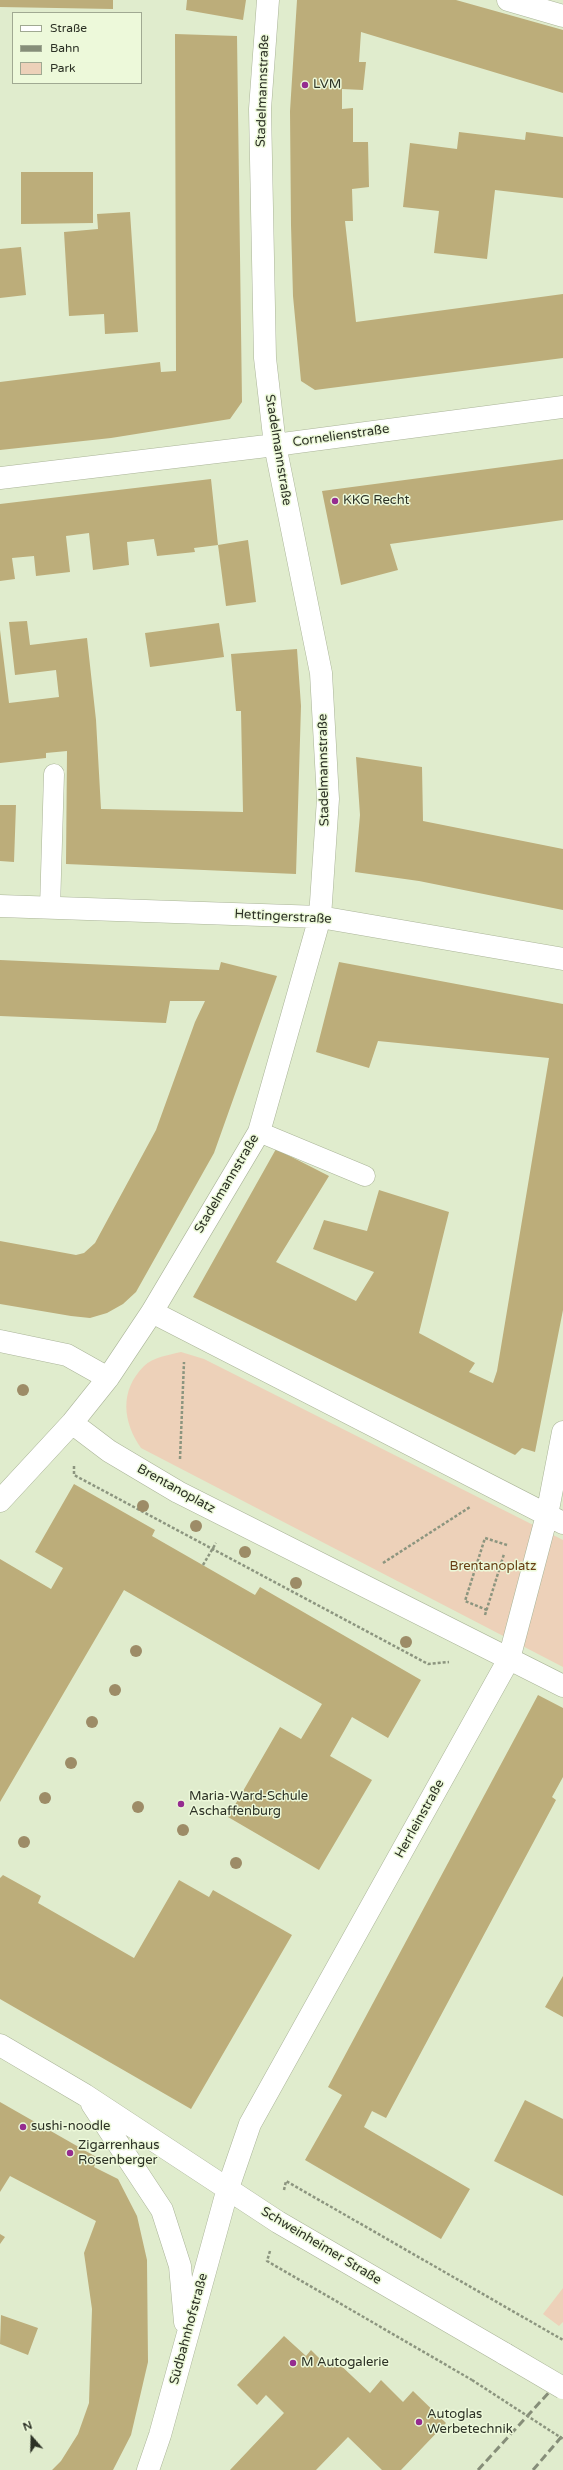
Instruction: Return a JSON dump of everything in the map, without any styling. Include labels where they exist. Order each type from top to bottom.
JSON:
[{"type":"street","name":"Stadelmannstraße","points":[[0,1501],[72,1423],[108,1378],[152,1312],[259,1132],[320,917],[328,799],[321,673],[275,445],[265,358],[260,110],[268,0]]},
{"type":"street","points":[[508,0],[563,16]]},
{"type":"street","name":"Cornelienstraße","points":[[0,478],[275,445],[563,407]]},
{"type":"street","name":"Hettingerstraße","points":[[0,906],[320,917],[563,959]]},
{"type":"street","points":[[152,1312],[555,1519]]},
{"type":"street","points":[[0,1342],[67,1355],[108,1378]]},
{"type":"street","name":"Brentanoplatz","points":[[72,1423],[108,1451],[178,1492],[563,1686]]},
{"type":"street","name":"Herrleinstraße","points":[[228,2188],[250,2124],[509,1659],[555,1519],[563,1432]]},
{"type":"street","name":"Schweinheimer Straße","points":[[0,2045],[85,2094],[278,2222],[563,2388]]},
{"type":"street","name":"Schweinheimer Straße","points":[[85,2094],[162,2210],[180,2266],[186,2335]]},
{"type":"street","name":"Südbahnhofstraße","points":[[148,2470],[160,2435],[186,2335],[228,2188]]},
{"type":"lane","points":[[50,908],[54,774]]},
{"type":"lane","points":[[259,1132],[365,1176]]},
{"type":"path","points":[[178,1492],[185,1329]]},
{"type":"path","points":[[355,1582],[499,1489]]},
{"type":"path","points":[[476,1642],[520,1500]]},
{"type":"path","points":[[487,1610],[465,1601],[486,1538],[507,1545]]},
{"type":"path","points":[[286,2181],[547,2329],[563,2340]]},
{"type":"path","points":[[267,2261],[472,2380],[563,2439]]},
{"type":"green space","name":"Brentanoplatz","points":[[181,1352],[204,1359],[563,1540],[563,1667],[141,1448],[130,1428],[127,1417],[127,1396],[130,1386],[144,1366],[152,1360]]},
{"type":"green space","points":[[563,2288],[563,2322],[559,2326],[543,2314]]},
{"type":"building","points":[[0,0],[113,0],[113,9],[0,7]]},
{"type":"building","points":[[187,0],[246,0],[243,20],[186,10]]},
{"type":"building","points":[[297,0],[456,0],[563,30],[563,93],[361,32],[359,62],[366,62],[363,90],[342,89],[342,109],[353,108],[353,142],[368,142],[369,187],[352,189],[353,221],[345,221],[356,322],[563,294],[563,358],[315,390],[301,381],[293,296],[291,225],[290,111]]},
{"type":"building","points":[[175,34],[237,36],[242,402],[230,419],[111,438],[0,450],[0,382],[160,362],[161,372],[176,371]]},
{"type":"building","points":[[459,132],[525,140],[526,132],[563,137],[563,198],[495,190],[487,259],[434,253],[439,211],[403,207],[410,143],[457,149]]},
{"type":"building","points":[[21,172],[93,172],[93,223],[21,224]]},
{"type":"building","points":[[130,212],[138,332],[105,334],[104,314],[69,316],[64,232],[98,229],[97,214]]},
{"type":"building","points":[[21,247],[26,295],[0,298],[0,249]]},
{"type":"building","points":[[563,459],[563,520],[390,544],[398,570],[341,585],[322,491]]},
{"type":"building","points":[[211,479],[218,545],[194,548],[195,552],[157,556],[154,539],[127,542],[129,565],[93,570],[89,533],[66,536],[70,572],[36,576],[34,556],[12,558],[15,579],[0,581],[0,504]]},
{"type":"building","points":[[248,540],[256,602],[226,606],[218,545]]},
{"type":"building","points":[[27,621],[30,645],[87,638],[96,720],[101,809],[243,812],[241,711],[236,711],[231,654],[297,649],[301,706],[296,874],[66,864],[67,751],[46,753],[46,758],[0,763],[0,630],[9,703],[59,697],[56,670],[15,675],[9,622]]},
{"type":"building","points":[[219,623],[224,657],[150,667],[145,633]]},
{"type":"building","points":[[356,757],[422,767],[423,821],[563,849],[563,910],[419,881],[355,872],[360,815]]},
{"type":"building","points":[[0,805],[16,805],[14,862],[0,861]]},
{"type":"building","points":[[0,960],[219,970],[221,962],[277,976],[214,1153],[136,1292],[123,1304],[107,1313],[90,1318],[0,1304],[0,1241],[76,1255],[84,1253],[95,1243],[156,1130],[195,1022],[205,1001],[170,1001],[166,1023],[0,1016]]},
{"type":"building","points":[[339,962],[563,1004],[563,1310],[535,1452],[522,1448],[515,1455],[193,1297],[276,1149],[329,1176],[276,1262],[356,1301],[374,1272],[313,1249],[324,1220],[367,1231],[379,1190],[449,1212],[419,1333],[475,1363],[469,1372],[493,1383],[497,1371],[549,1058],[378,1041],[369,1068],[316,1052]]},
{"type":"building","points":[[74,1484],[155,1530],[152,1536],[255,1595],[260,1587],[421,1680],[388,1738],[352,1717],[330,1756],[372,1780],[319,1870],[228,1817],[280,1727],[301,1739],[322,1704],[124,1590],[0,1802],[0,1559],[51,1589],[63,1568],[35,1552]]},
{"type":"building","points":[[538,1695],[563,1708],[563,1777],[552,1797],[556,1800],[386,2118],[372,2111],[364,2127],[470,2189],[441,2239],[305,2160],[342,2095],[328,2087]]},
{"type":"building","points":[[3,1875],[41,1896],[38,1903],[134,1958],[179,1880],[209,1897],[213,1890],[292,1935],[191,2109],[0,1999],[0,1878]]},
{"type":"building","points":[[563,1976],[563,2017],[545,2007]]},
{"type":"building","points":[[525,2100],[563,2119],[563,2196],[494,2161]]},
{"type":"building","points":[[0,2102],[98,2158],[94,2167],[118,2179],[137,2216],[147,2260],[148,2362],[131,2435],[113,2470],[52,2470],[61,2461],[78,2434],[89,2403],[92,2309],[84,2253],[96,2221],[10,2176],[0,2192]]},
{"type":"building","points":[[0,2234],[5,2237],[0,2244]]},
{"type":"building","points":[[1,2315],[38,2328],[28,2355],[0,2344]]},
{"type":"building","points":[[284,2336],[306,2356],[311,2350],[328,2367],[335,2360],[370,2393],[381,2380],[403,2402],[413,2391],[446,2423],[401,2470],[382,2470],[348,2437],[316,2470],[230,2470],[284,2413],[266,2395],[257,2405],[237,2385]]},
{"type":"railway","points":[[478,2470],[563,2377]]},
{"type":"railway","points":[[533,2470],[563,2435]]},
{"type":"place","name":"LVM","points":[[305,85]]},
{"type":"place","name":"KKG Recht","points":[[335,501]]},
{"type":"place","name":"Maria-Ward-Schule Aschaffenburg","points":[[181,1804]]},
{"type":"place","name":"sushi-noodle","points":[[23,2127]]},
{"type":"place","name":"Zigarrenhaus Rosenberger","points":[[70,2153]]},
{"type":"place","name":"M Autogalerie","points":[[293,2363]]},
{"type":"place","name":"Autoglas Werbetechnik","points":[[419,2422]]}]
